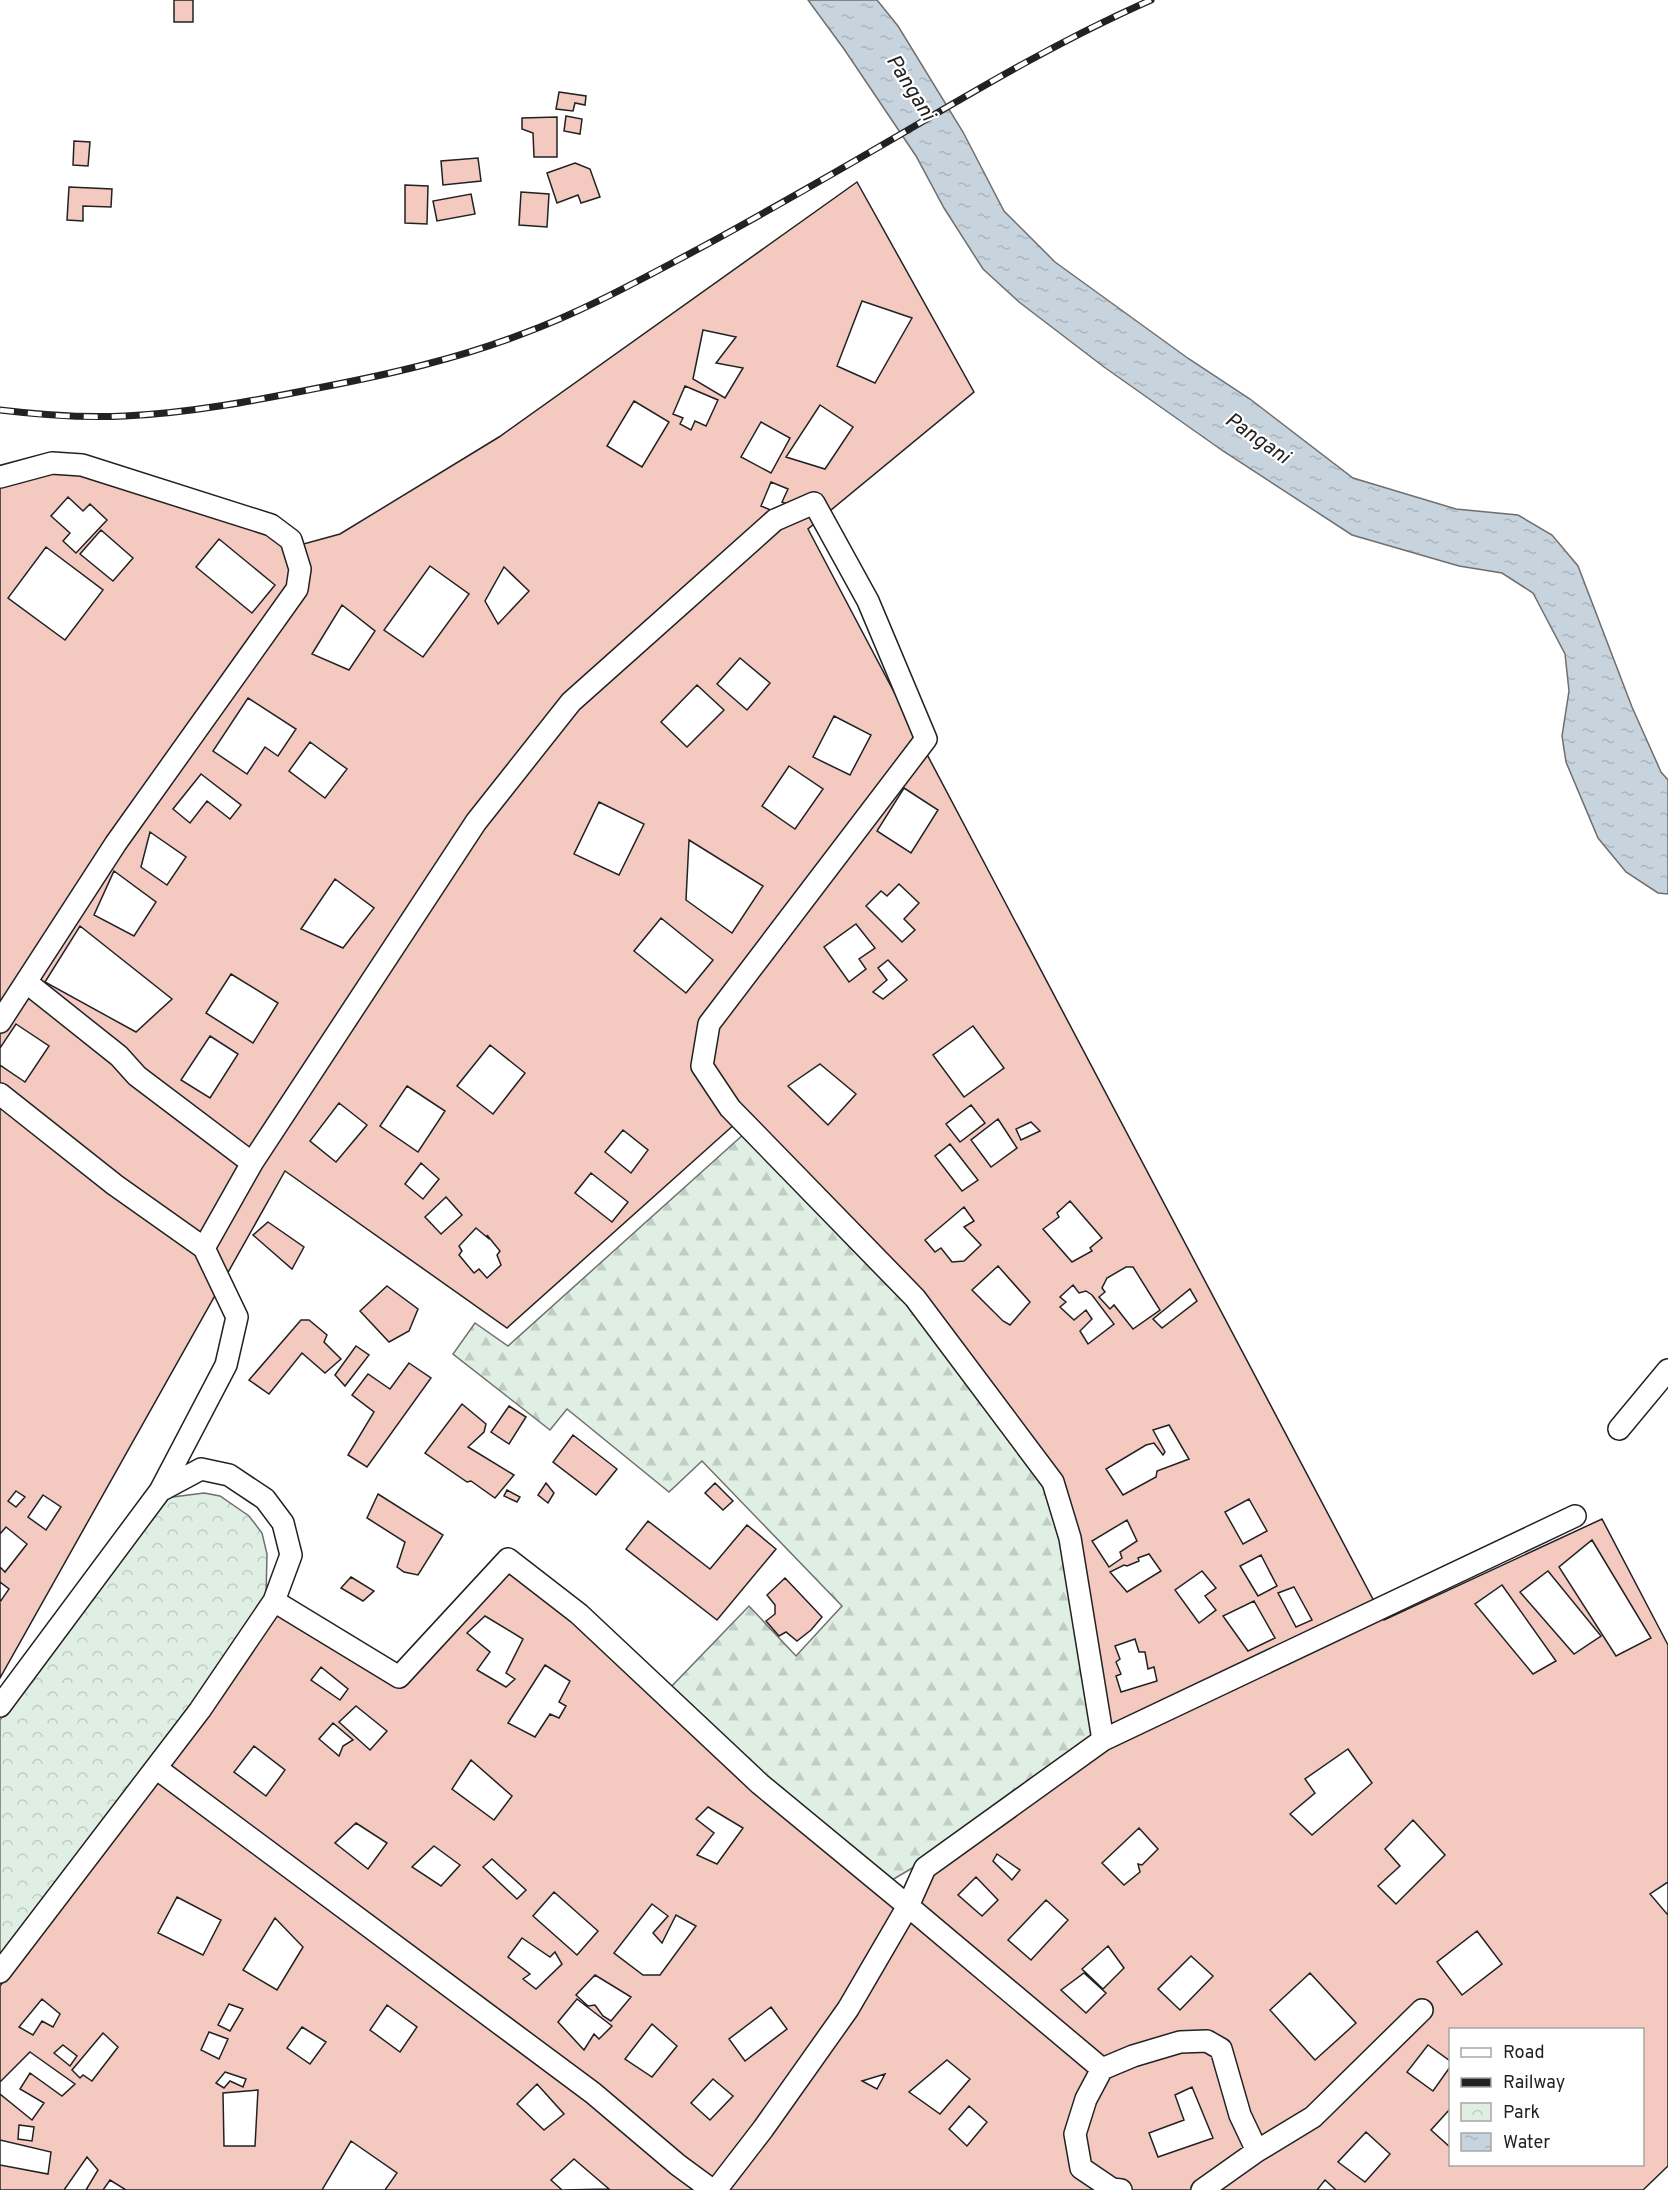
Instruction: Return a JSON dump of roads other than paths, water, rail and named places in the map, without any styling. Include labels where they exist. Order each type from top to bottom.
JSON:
[{"type":"street","points":[[0,477],[52,463],[82,465],[271,525],[291,540],[300,569],[297,589],[116,843],[0,1022]]},
{"type":"street","points":[[204,1248],[252,1163],[476,822],[571,702],[774,520],[814,503],[868,601],[926,739],[709,1024],[702,1066],[730,1108],[915,1298],[1053,1482],[1070,1538],[1103,1740]]},
{"type":"street","points":[[26,982],[119,1056],[137,1076],[252,1163]]},
{"type":"street","points":[[0,1094],[115,1185],[204,1248],[237,1317],[226,1365],[160,1491],[0,1706]]},
{"type":"street","points":[[1619,1429],[1668,1370]]},
{"type":"street","points":[[0,1972],[200,1710],[273,1601],[291,1555],[283,1523],[265,1499],[229,1475],[201,1469],[160,1491]]},
{"type":"street","points":[[156,1768],[593,2093],[678,2166],[714,2190],[762,2129],[848,2009],[908,1906],[925,1868],[1103,1740],[1575,1516]]},
{"type":"street","points":[[273,1601],[399,1677],[508,1559],[579,1614],[760,1784],[1102,2069]]},
{"type":"street","points":[[1202,2190],[1257,2151],[1313,2116],[1422,2010]]},
{"type":"street","points":[[1121,2190],[1112,2188],[1082,2168],[1075,2134],[1086,2099],[1102,2069],[1133,2056],[1180,2042],[1207,2041],[1221,2049],[1240,2115],[1257,2151]]},
{"type":"water","name":"Pangani","points":[[808,0],[877,0],[898,26],[963,132],[1004,211],[1055,262],[1189,359],[1250,399],[1353,478],[1456,509],[1518,515],[1552,535],[1578,566],[1632,707],[1661,772],[1668,780],[1668,894],[1658,893],[1626,872],[1598,838],[1566,762],[1562,736],[1569,691],[1565,654],[1533,593],[1502,573],[1459,566],[1352,535],[1223,451],[1104,367],[1019,302],[983,269],[944,208],[916,156]]},
{"type":"railway","points":[[0,410],[94,417],[200,409],[373,377],[498,343],[599,301],[656,272],[792,197],[1028,61],[1151,0]]}]
